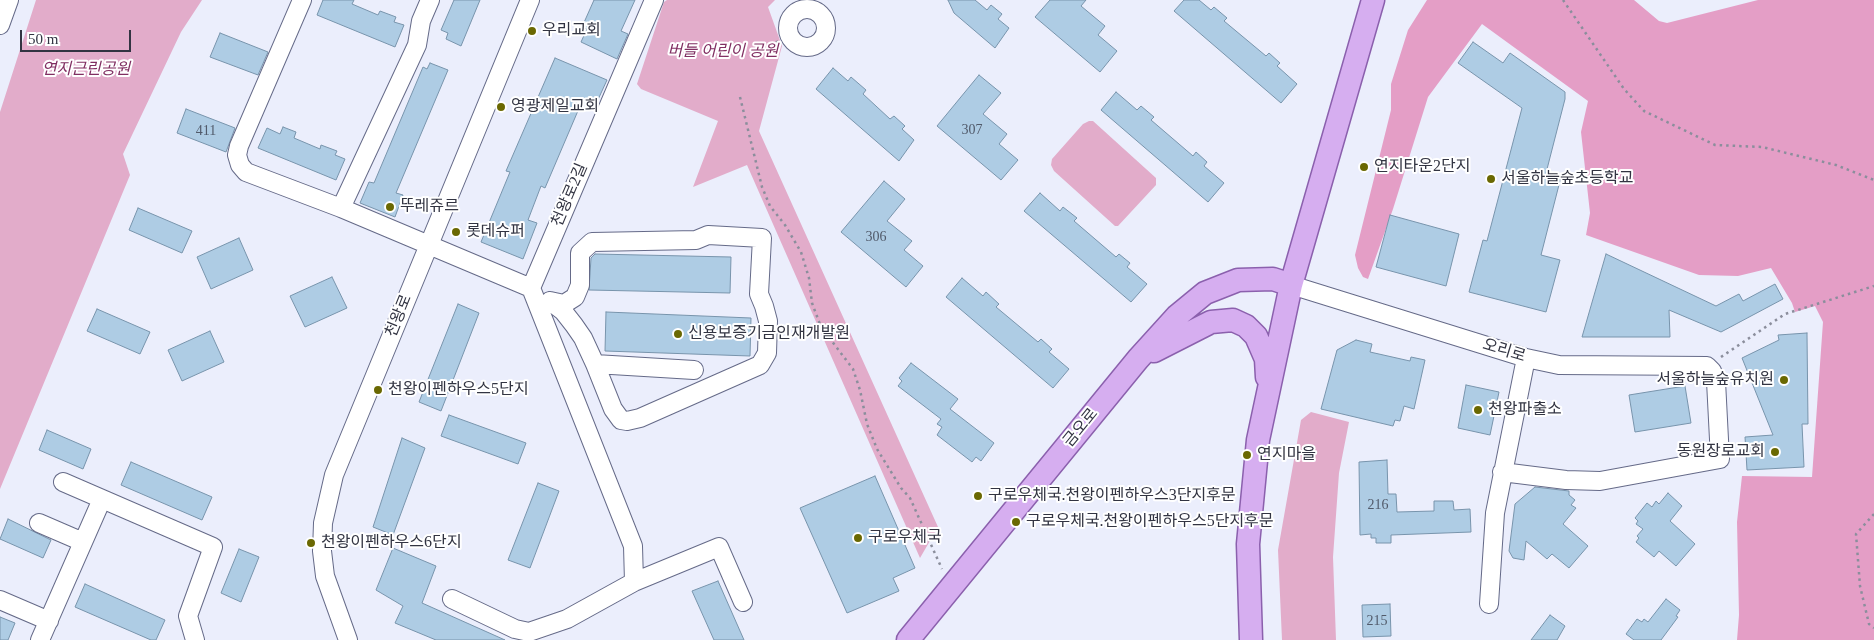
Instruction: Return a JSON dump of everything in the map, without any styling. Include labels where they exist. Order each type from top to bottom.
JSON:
[{"type":"main road","points":[[1251,640],[1248,544],[1254,469],[1268,390],[1291,285],[1373,0]]},
{"type":"main road","name":"금오로","points":[[908,640],[1138,359],[1192,303],[1221,285],[1257,278],[1273,279],[1291,285]]},
{"type":"main road","points":[[1138,359],[1210,322],[1233,320],[1246,326],[1262,346],[1266,359],[1268,390]]},
{"type":"street","points":[[0,25],[9,0]]},
{"type":"street","points":[[302,0],[237,155],[240,165],[246,172],[341,208],[530,288],[563,311],[583,338],[613,409],[622,420],[627,421],[640,418],[760,365],[766,354],[768,321],[759,294],[762,238],[708,235],[696,240],[592,242],[580,253],[583,338]]},
{"type":"street","points":[[341,208],[417,45],[421,21],[430,0]]},
{"type":"street","name":"천왕로","points":[[348,640],[325,576],[322,551],[323,523],[327,499],[346,443],[530,0]]},
{"type":"street","name":"천왕로2길","points":[[530,288],[654,0]]},
{"type":"street","points":[[794,6],[810,9],[822,15],[825,20],[826,33],[819,43],[808,47],[796,44],[790,36],[789,21],[794,6]]},
{"type":"street","name":"오리로","points":[[1291,285],[1526,358],[1559,365],[1711,374]]},
{"type":"street","points":[[550,302],[564,304],[570,301],[580,286]]},
{"type":"street","points":[[530,288],[633,546],[634,582]]},
{"type":"street","points":[[1489,604],[1495,513],[1526,358]]},
{"type":"street","points":[[594,364],[694,370]]},
{"type":"street","points":[[1502,472],[1566,480],[1600,481],[1720,459],[1711,374]]},
{"type":"street","points":[[63,482],[213,547],[188,616],[195,640]]},
{"type":"street","points":[[40,640],[102,499]]},
{"type":"street","points":[[39,523],[83,542]]},
{"type":"street","points":[[452,599],[515,636],[567,619],[634,582],[719,547],[743,602]]},
{"type":"street","points":[[0,600],[49,620]]},
{"type":"path","points":[[1563,0],[1624,89],[1644,111],[1715,145],[1762,147],[1836,165],[1874,180]]},
{"type":"path","points":[[770,45],[790,36]]},
{"type":"path","points":[[740,97],[762,187],[770,206],[786,225],[800,252],[809,278],[812,303],[821,327],[852,369],[860,390],[867,424],[877,449],[901,488],[910,498],[950,588]]},
{"type":"path","points":[[1711,374],[1785,314],[1874,286]]},
{"type":"path","points":[[1874,514],[1856,534],[1860,586],[1869,624],[1874,628]]},
{"type":"green space","name":"연지근린공원","points":[[36,0],[202,0],[181,32],[123,154],[130,175],[0,489],[0,112]]},
{"type":"green space","name":"버들 어린이 공원","points":[[667,0],[775,0],[768,7],[782,46],[759,131],[938,527],[920,558],[747,165],[693,187],[718,121],[641,89],[637,84],[664,2]]},
{"type":"green space","points":[[1093,121],[1156,178],[1156,185],[1118,226],[1115,226],[1054,171],[1051,165],[1052,159],[1083,124]]},
{"type":"green space","points":[[1311,412],[1349,422],[1339,473],[1333,557],[1336,640],[1282,640],[1278,550],[1301,420]]},
{"type":"shaded area","points":[[1427,0],[1634,0],[1659,21],[1667,23],[1758,0],[1874,0],[1874,640],[1737,640],[1739,615],[1737,522],[1742,476],[1812,477],[1823,322],[1815,306],[1795,312],[1792,303],[1771,268],[1738,276],[1699,275],[1586,235],[1590,213],[1581,132],[1588,101],[1482,24],[1428,97],[1393,209],[1368,279],[1363,277],[1358,268],[1355,255],[1391,110],[1391,84],[1408,30]]},
{"type":"building","points":[[323,0],[354,0],[352,4],[378,15],[380,11],[396,17],[394,22],[404,25],[395,47],[317,15]]},
{"type":"building","points":[[454,0],[480,0],[461,46],[446,39],[448,33],[441,30]]},
{"type":"building","points":[[594,0],[635,0],[621,31],[628,34],[617,59],[581,42],[587,29],[582,27]]},
{"type":"building","points":[[948,0],[975,0],[987,10],[991,5],[1002,14],[998,19],[1009,28],[995,48],[954,13]]},
{"type":"building","points":[[1050,0],[1086,0],[1081,6],[1105,26],[1098,35],[1117,51],[1100,72],[1035,17]]},
{"type":"building","points":[[1184,0],[1199,0],[1211,10],[1214,7],[1227,18],[1224,21],[1266,56],[1269,53],[1280,63],[1277,66],[1297,84],[1281,103],[1174,11]]},
{"type":"building","points":[[220,33],[268,52],[258,75],[210,57]]},
{"type":"building","points":[[1473,42],[1503,63],[1510,53],[1565,92],[1565,99],[1546,173],[1561,177],[1541,255],[1560,260],[1546,312],[1469,292],[1483,240],[1487,241],[1522,108],[1458,63]]},
{"type":"building","points":[[555,58],[607,80],[596,104],[583,99],[545,188],[541,186],[528,220],[537,223],[523,259],[481,242],[510,172],[506,171]]},
{"type":"building","points":[[430,63],[448,70],[396,193],[403,195],[395,217],[360,203],[369,182],[374,183],[423,67],[427,69]]},
{"type":"building","points":[[833,68],[848,81],[851,77],[866,90],[863,94],[890,119],[894,116],[905,126],[902,129],[914,140],[899,161],[816,89]]},
{"type":"building","points":[[979,75],[1001,93],[983,114],[1007,134],[999,144],[1018,160],[1001,180],[937,126]]},
{"type":"building","points":[[1116,92],[1137,110],[1141,106],[1154,117],[1151,120],[1193,156],[1196,152],[1207,162],[1204,166],[1224,183],[1208,202],[1101,110]]},
{"type":"building","points":[[186,109],[235,128],[226,152],[177,133]]},
{"type":"building","points":[[283,127],[296,132],[294,138],[320,149],[321,145],[337,151],[335,155],[345,159],[336,180],[258,148],[267,128],[280,134]]},
{"type":"building","points":[[884,181],[905,199],[887,221],[912,241],[904,250],[923,266],[906,287],[841,232]]},
{"type":"building","points":[[1040,193],[1060,211],[1063,207],[1077,218],[1074,221],[1116,257],[1119,254],[1130,263],[1127,267],[1147,284],[1131,302],[1024,211]]},
{"type":"building","points":[[138,208],[192,231],[182,253],[129,230]]},
{"type":"building","points":[[1390,215],[1459,234],[1446,286],[1376,267]]},
{"type":"building","points":[[239,238],[253,270],[211,289],[197,257]]},
{"type":"building","points":[[595,254],[731,257],[730,293],[589,290],[591,258]]},
{"type":"building","points":[[1606,254],[1716,306],[1739,294],[1743,301],[1775,284],[1783,299],[1721,332],[1669,310],[1670,337],[1582,337]]},
{"type":"building","points":[[332,277],[347,308],[305,327],[290,296]]},
{"type":"building","points":[[962,278],[983,296],[986,292],[999,304],[996,307],[1038,342],[1041,339],[1052,349],[1049,352],[1069,369],[1053,388],[946,297]]},
{"type":"building","points":[[458,304],[479,313],[441,411],[419,402]]},
{"type":"building","points":[[97,309],[150,332],[140,354],[87,331]]},
{"type":"building","name":"신용보증기금인재개발원","points":[[606,312],[751,318],[750,356],[605,351]]},
{"type":"building","points":[[210,331],[224,362],[182,381],[168,350]]},
{"type":"building","points":[[1807,333],[1808,424],[1802,424],[1804,467],[1747,470],[1745,437],[1773,435],[1742,358],[1779,340],[1778,335]]},
{"type":"building","points":[[1356,340],[1372,344],[1370,352],[1410,361],[1411,357],[1425,360],[1414,409],[1404,406],[1400,421],[1395,420],[1393,426],[1321,409],[1337,350]]},
{"type":"building","points":[[911,363],[958,399],[950,409],[994,443],[981,461],[976,457],[972,462],[937,435],[942,427],[937,424],[941,419],[898,386],[902,381],[899,378]]},
{"type":"building","name":"천왕파출소","points":[[1466,385],[1499,392],[1490,435],[1458,428]]},
{"type":"building","points":[[1685,386],[1691,423],[1635,432],[1629,395]]},
{"type":"building","points":[[449,415],[526,443],[518,464],[441,436]]},
{"type":"building","points":[[47,430],[91,449],[83,469],[39,450]]},
{"type":"building","points":[[402,438],[425,448],[393,535],[373,527]]},
{"type":"building","points":[[1387,460],[1388,494],[1396,494],[1397,512],[1434,511],[1434,501],[1453,501],[1454,510],[1470,509],[1471,532],[1391,535],[1391,543],[1376,543],[1376,538],[1371,538],[1371,534],[1360,535],[1359,462]]},
{"type":"building","points":[[131,462],[212,497],[202,520],[121,485]]},
{"type":"building","name":"구로우체국","points":[[875,476],[915,568],[893,578],[899,591],[847,613],[800,508]]},
{"type":"building","points":[[538,483],[559,491],[530,568],[508,560]]},
{"type":"building","points":[[1535,487],[1569,491],[1569,495],[1575,500],[1571,505],[1576,508],[1563,524],[1588,546],[1569,568],[1552,554],[1547,559],[1526,541],[1524,560],[1513,558],[1509,551],[1515,504]]},
{"type":"building","points":[[1668,493],[1682,506],[1670,521],[1695,544],[1676,566],[1659,551],[1654,557],[1636,542],[1639,538],[1637,536],[1643,529],[1636,524],[1638,521],[1635,518],[1647,503],[1652,507],[1656,501],[1659,504]]},
{"type":"building","points":[[8,519],[51,540],[43,558],[0,539]]},
{"type":"building","points":[[393,548],[436,566],[422,603],[505,640],[436,640],[395,623],[403,606],[376,590]]},
{"type":"building","points":[[239,549],[259,557],[241,602],[221,593]]},
{"type":"building","points":[[718,581],[744,640],[714,640],[692,591]]},
{"type":"building","points":[[85,584],[165,620],[156,640],[151,640],[75,607]]},
{"type":"building","points":[[1666,599],[1680,610],[1676,616],[1678,617],[1661,640],[1634,640],[1626,634],[1637,619],[1642,622],[1644,619],[1648,622]]},
{"type":"building","points":[[1390,604],[1391,636],[1363,637],[1362,605]]},
{"type":"building","points":[[1550,615],[1565,626],[1557,640],[1531,640]]},
{"type":"building","points":[[0,617],[15,623],[8,640],[0,640]]},
{"type":"place","name":"우리교회","points":[[532,31]]},
{"type":"place","name":"영광제일교회","points":[[501,107]]},
{"type":"place","name":"연지타운2단지","points":[[1364,167]]},
{"type":"place","name":"서울하늘숲초등학교","points":[[1491,179]]},
{"type":"place","name":"뚜레쥬르","points":[[390,207]]},
{"type":"place","name":"롯데슈퍼","points":[[456,232]]},
{"type":"place","name":"신용보증기금인재개발원","points":[[678,334]]},
{"type":"place","name":"서울하늘숲유치원","points":[[1784,380]]},
{"type":"place","name":"천왕이펜하우스5단지","points":[[378,390]]},
{"type":"place","name":"천왕파출소","points":[[1478,410]]},
{"type":"place","name":"동원장로교회","points":[[1775,452]]},
{"type":"place","name":"연지마을","points":[[1247,455]]},
{"type":"place","name":"구로우체국.천왕이펜하우스3단지후문","points":[[978,496]]},
{"type":"place","name":"구로우체국.천왕이펜하우스5단지후문","points":[[1016,522]]},
{"type":"place","name":"구로우체국","points":[[858,538]]},
{"type":"place","name":"천왕이펜하우스6단지","points":[[311,543]]}]
